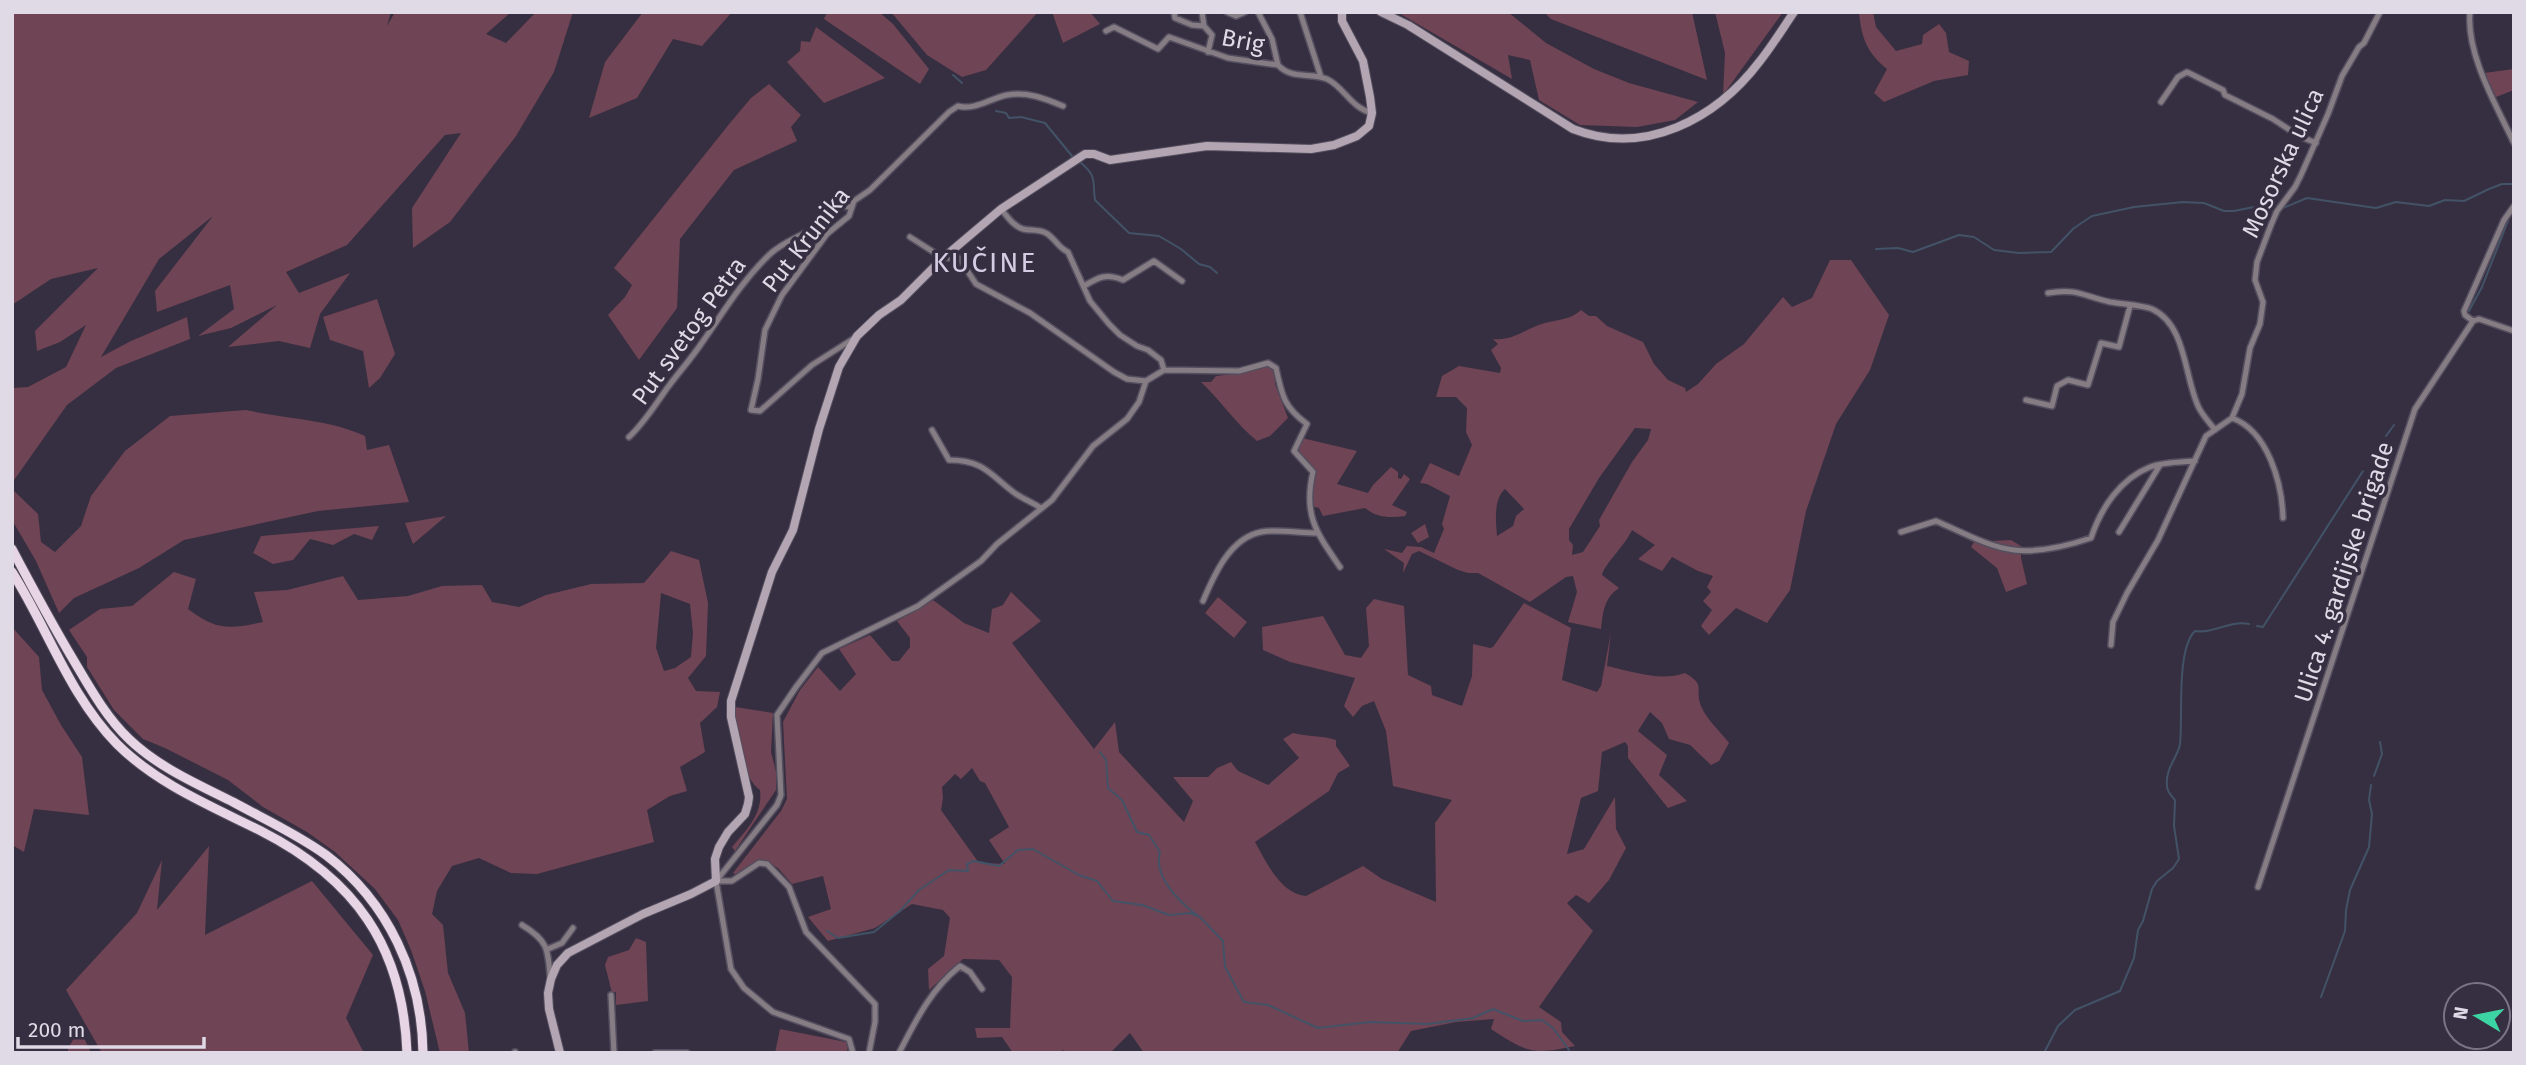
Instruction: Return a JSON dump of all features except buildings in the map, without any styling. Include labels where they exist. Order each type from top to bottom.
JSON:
[{"type":"highway","points":[[12,549],[59,635],[108,715],[129,739],[179,775],[300,838],[326,855],[351,877],[384,917],[398,940],[411,974],[419,1004],[423,1053]]},
{"type":"highway","points":[[12,572],[77,694],[116,743],[140,764],[181,791],[292,848],[328,874],[353,899],[383,943],[398,984],[406,1025],[407,1053]]},
{"type":"main road","points":[[559,1053],[549,1009],[551,979],[557,965],[568,953],[716,881],[715,859],[719,847],[745,814],[749,797],[730,708],[772,572],[793,530],[819,429],[839,367],[857,336],[879,315],[901,300],[943,258],[1001,209],[1085,154],[1094,154],[1110,160],[1207,146],[1324,147],[1346,141],[1365,131],[1369,127],[1372,113],[1363,61],[1342,21],[1342,12]]},
{"type":"main road","points":[[1381,12],[1408,25],[1559,121],[1584,134],[1625,139],[1647,138],[1667,133],[1717,106],[1760,62],[1794,12]]},
{"type":"street","points":[[1174,12],[1175,18],[1192,25],[1204,26]]},
{"type":"street","points":[[1202,12],[1204,26],[1212,35],[1208,52]]},
{"type":"street","points":[[1227,12],[1236,16],[1245,12]]},
{"type":"street","points":[[1258,12],[1272,39],[1278,65]]},
{"type":"street","points":[[1300,12],[1321,77]]},
{"type":"street","name":"Mosorska ulica","points":[[2232,418],[2242,394],[2250,348],[2260,324],[2263,302],[2255,280],[2257,262],[2277,211],[2295,187],[2316,143],[2342,76],[2380,12]]},
{"type":"street","points":[[2470,12],[2468,30],[2482,72],[2514,143]]},
{"type":"street","name":"Brig","points":[[1106,31],[1114,27],[1158,49],[1169,37],[1228,58],[1278,65],[1284,71],[1295,75],[1321,77],[1330,81],[1359,108],[1372,113]]},
{"type":"street","points":[[2161,102],[2178,77],[2187,72],[2316,143]]},
{"type":"street","name":"Put Krunika","points":[[857,336],[812,365],[760,411],[751,410],[765,330],[776,305],[827,234],[849,216],[850,207],[958,106],[968,109],[1012,94],[1035,96],[1063,106]]},
{"type":"street","name":"Put svetog Petra","points":[[629,437],[652,412],[734,294],[769,255],[838,208],[846,205],[850,207]]},
{"type":"street","points":[[2514,206],[2504,220],[2464,311],[2473,321],[2479,320],[2514,331]]},
{"type":"street","points":[[1001,209],[1013,223],[1023,229],[1049,234],[1061,249],[1068,252],[1090,301],[1120,335],[1161,360],[1164,370]]},
{"type":"street","points":[[910,237],[943,258],[959,258],[976,284],[1030,313],[1127,379],[1146,381],[1164,370],[1238,371],[1268,363],[1276,368],[1290,411],[1307,424],[1294,450],[1313,472],[1308,494],[1317,533],[1340,566]]},
{"type":"street","points":[[1084,286],[1100,276],[1110,275],[1123,280],[1154,261],[1182,281]]},
{"type":"street","points":[[2048,293],[2067,290],[2130,306],[2150,308],[2166,318],[2176,337],[2199,409],[2215,430]]},
{"type":"street","points":[[2026,400],[2052,406],[2057,386],[2068,380],[2088,386],[2101,343],[2119,347],[2130,306]]},
{"type":"street","name":"Ulica 4. gardijske brigade","points":[[2258,887],[2415,409],[2473,321]]},
{"type":"street","points":[[853,1053],[849,1039],[773,1012],[744,988],[731,969],[716,881],[777,805],[781,795],[777,715],[822,653],[918,606],[981,561],[997,544],[1052,500],[1093,446],[1127,419],[1139,402],[1146,381]]},
{"type":"street","points":[[2111,645],[2113,622],[2158,540],[2206,436],[2232,418],[2242,422],[2263,445],[2276,473],[2283,517]]},
{"type":"street","points":[[932,430],[949,460],[967,460],[995,475],[1016,494],[1041,508]]},
{"type":"street","points":[[1901,533],[1936,521],[2015,550],[2063,547],[2091,538],[2105,506],[2121,486],[2149,467],[2195,461]]},
{"type":"street","points":[[2119,532],[2160,465]]},
{"type":"street","points":[[1203,601],[1216,569],[1245,537],[1263,531],[1317,533]]},
{"type":"street","points":[[716,881],[732,881],[759,863],[767,864],[778,873],[789,887],[806,932],[875,1004],[875,1022],[869,1053]]},
{"type":"street","points":[[522,925],[548,949],[551,979]]},
{"type":"street","points":[[548,949],[562,943],[573,928]]},
{"type":"street","points":[[899,1053],[929,999],[960,967],[970,972],[982,989]]},
{"type":"street","points":[[611,995],[614,1053]]},
{"type":"street","points":[[655,1053],[687,1053]]},
{"type":"shaded area","points":[[12,12],[391,12],[387,26],[395,12],[511,12],[486,34],[506,43],[536,12],[573,12],[554,72],[516,136],[450,222],[413,248],[412,208],[461,133],[445,135],[347,245],[286,272],[299,293],[350,273],[320,314],[310,348],[279,341],[228,347],[277,305],[231,328],[198,336],[234,309],[230,285],[157,312],[155,291],[213,216],[159,259],[101,357],[187,317],[190,339],[116,368],[67,405],[12,483],[12,388],[28,387],[66,367],[86,325],[60,342],[37,351],[35,331],[98,268],[51,279],[12,305]]},
{"type":"shaded area","points":[[643,12],[732,12],[702,46],[673,39],[637,98],[589,118],[605,62]]},
{"type":"shaded area","points":[[827,12],[879,12],[893,24],[929,69],[920,84],[824,19]]},
{"type":"shaded area","points":[[891,12],[1038,12],[986,70],[962,77],[927,55]]},
{"type":"shaded area","points":[[1052,12],[1090,12],[1100,24],[1063,43]]},
{"type":"shaded area","points":[[1397,12],[1508,12],[1546,43],[1594,69],[1629,83],[1698,102],[1675,120],[1637,127],[1580,125],[1539,100],[1530,60],[1508,55],[1512,79]]},
{"type":"shaded area","points":[[1544,12],[1692,12],[1707,80],[1551,19]]},
{"type":"shaded area","points":[[1715,12],[1783,12],[1723,95],[1725,53]]},
{"type":"shaded area","points":[[1859,12],[1873,12],[1876,27],[1896,51],[1922,44],[1923,35],[1939,24],[1946,33],[1949,52],[1969,61],[1968,75],[1934,81],[1884,102],[1874,93],[1887,69],[1874,57],[1866,44]]},
{"type":"shaded area","points":[[816,27],[885,78],[824,103],[787,62],[800,51],[801,41],[810,42]]},
{"type":"shaded area","points":[[2514,69],[2514,90],[2496,97],[2484,73]]},
{"type":"shaded area","points":[[769,84],[801,115],[791,127],[797,141],[734,170],[680,239],[677,308],[639,360],[608,315],[632,285],[614,268],[751,98]]},
{"type":"shaded area","points":[[1830,260],[1851,260],[1889,315],[1870,370],[1836,424],[1806,511],[1790,590],[1767,623],[1736,608],[1709,635],[1701,626],[1712,610],[1703,601],[1711,592],[1707,587],[1713,576],[1672,557],[1662,571],[1638,559],[1655,545],[1632,530],[1602,575],[1619,588],[1607,601],[1601,629],[1568,622],[1577,592],[1573,576],[1566,577],[1530,602],[1478,573],[1458,570],[1419,551],[1412,554],[1403,573],[1404,563],[1384,549],[1402,553],[1407,546],[1421,547],[1434,553],[1444,529],[1442,524],[1450,496],[1420,483],[1430,463],[1459,476],[1472,445],[1466,432],[1467,408],[1456,397],[1436,397],[1442,376],[1459,366],[1500,373],[1501,368],[1491,350],[1498,344],[1493,339],[1514,336],[1538,325],[1569,317],[1581,310],[1589,316],[1596,316],[1607,326],[1643,342],[1654,364],[1668,380],[1685,388],[1686,392],[1698,384],[1716,364],[1744,344],[1783,297],[1792,307],[1812,298]],"holes":[[[1635,428],[1651,429],[1648,440],[1632,462],[1599,520],[1600,526],[1583,552],[1572,555],[1573,545],[1569,540],[1569,529],[1599,478]],[[1505,489],[1524,509],[1516,516],[1513,526],[1497,536],[1497,505]]]},
{"type":"shaded area","points":[[377,299],[395,354],[380,378],[369,388],[363,351],[330,340],[323,317]]},
{"type":"shaded area","points":[[1269,366],[1275,371],[1275,384],[1288,418],[1270,436],[1257,441],[1201,382],[1211,382],[1216,376]]},
{"type":"shaded area","points":[[246,410],[351,430],[365,436],[367,450],[389,445],[409,502],[318,511],[184,540],[139,568],[74,598],[59,613],[36,561],[12,520],[12,489],[38,514],[41,542],[55,552],[81,526],[91,496],[125,451],[170,416]]},
{"type":"shaded area","points":[[1302,438],[1357,451],[1337,484],[1368,493],[1391,467],[1398,472],[1398,478],[1401,479],[1404,474],[1410,479],[1392,505],[1407,512],[1405,516],[1374,514],[1365,508],[1323,516],[1319,508],[1311,506],[1314,468],[1297,455],[1296,450]]},
{"type":"shaded area","points":[[446,516],[413,544],[405,523]]},
{"type":"shaded area","points":[[1425,524],[1429,537],[1418,543],[1411,533]]},
{"type":"shaded area","points":[[379,526],[372,540],[354,534],[333,545],[310,539],[293,560],[273,564],[253,553],[261,536]]},
{"type":"shaded area","points":[[2011,540],[2021,546],[2027,584],[2006,592],[1997,568],[1971,547],[1974,542]]},
{"type":"shaded area","points":[[671,551],[699,560],[708,603],[706,656],[688,678],[696,691],[720,692],[717,707],[700,723],[705,752],[680,767],[687,791],[670,796],[647,810],[654,842],[537,874],[511,873],[479,858],[452,866],[437,891],[432,914],[443,925],[448,973],[465,1013],[469,1053],[440,1053],[425,991],[411,950],[398,920],[375,889],[335,852],[307,832],[263,807],[228,780],[143,739],[114,710],[87,667],[87,657],[69,630],[100,609],[132,606],[174,572],[196,579],[188,609],[216,625],[232,627],[263,622],[254,592],[287,590],[343,576],[358,600],[408,596],[442,586],[482,585],[492,602],[519,607],[546,595],[591,584],[644,583]],"holes":[[[661,593],[690,604],[693,633],[691,657],[675,668],[664,671],[656,648]]]},
{"type":"shaded area","points":[[1011,592],[1041,621],[1012,643],[1094,749],[1115,722],[1119,752],[1184,822],[1193,801],[1173,777],[1208,777],[1217,768],[1231,762],[1238,771],[1268,785],[1299,758],[1283,739],[1293,733],[1336,740],[1336,746],[1350,766],[1338,773],[1329,791],[1255,842],[1282,883],[1289,890],[1306,896],[1363,866],[1382,879],[1436,902],[1435,823],[1452,800],[1393,786],[1386,731],[1374,701],[1362,706],[1353,717],[1344,706],[1355,678],[1290,662],[1263,650],[1262,627],[1323,616],[1345,655],[1361,658],[1369,646],[1366,608],[1374,599],[1404,606],[1408,675],[1431,686],[1432,695],[1462,706],[1472,676],[1473,644],[1493,647],[1524,603],[1571,628],[1562,680],[1597,692],[1601,686],[1611,632],[1607,666],[1656,676],[1685,673],[1692,677],[1698,684],[1703,711],[1729,743],[1719,761],[1711,765],[1690,745],[1669,739],[1662,723],[1650,712],[1638,731],[1667,755],[1659,775],[1687,801],[1668,808],[1628,758],[1628,746],[1625,742],[1602,752],[1598,791],[1581,798],[1567,854],[1584,849],[1615,797],[1616,829],[1626,848],[1609,880],[1589,903],[1576,895],[1567,903],[1593,931],[1539,1007],[1561,1022],[1562,1032],[1575,1046],[1549,1051],[1522,1047],[1491,1029],[1494,1019],[1456,1022],[1411,1031],[1397,1053],[1144,1053],[1130,1033],[1110,1053],[1069,1053],[1062,1050],[1062,1053],[1013,1053],[1002,1037],[977,1038],[975,1028],[1010,1028],[1012,977],[999,960],[963,959],[929,990],[928,969],[944,956],[950,918],[943,910],[912,904],[875,928],[828,941],[808,917],[831,909],[823,876],[792,884],[778,868],[762,860],[737,875],[733,873],[781,811],[787,799],[783,722],[800,690],[818,667],[840,691],[856,674],[839,649],[870,635],[892,661],[899,661],[910,647],[910,638],[897,621],[933,600],[964,623],[989,633],[992,609],[1003,605]],"holes":[[[972,768],[980,781],[985,783],[1009,827],[989,840],[1005,864],[979,863],[941,810],[942,787],[955,774],[961,779]]]},
{"type":"shaded area","points":[[1218,597],[1247,622],[1234,638],[1205,613]]},
{"type":"shaded area","points":[[12,627],[39,657],[42,690],[82,757],[89,815],[34,809],[24,852],[12,845]]},
{"type":"shaded area","points":[[735,707],[773,713],[771,752],[776,772],[776,790],[735,851],[732,847],[756,814],[760,790],[748,775],[740,752]]},
{"type":"shaded area","points":[[209,846],[205,935],[312,881],[373,955],[346,1018],[362,1053],[102,1053],[66,990],[137,913],[162,860],[157,910]]},
{"type":"shaded area","points":[[636,938],[646,942],[648,1001],[616,1005],[616,992],[612,993],[605,965],[608,957],[629,950]]},
{"type":"shaded area","points":[[80,1029],[91,1053],[68,1053],[68,1048]]},
{"type":"shaded area","points":[[780,1029],[846,1042],[847,1053],[775,1053]]},
{"type":"waterway","points":[[953,75],[962,83]]},
{"type":"waterway","points":[[996,111],[1006,113],[1009,118],[1021,117],[1045,123],[1072,156]]},
{"type":"waterway","points":[[1080,162],[1092,176],[1095,200],[1129,233],[1159,236],[1217,273]]},
{"type":"waterway","points":[[2283,208],[2307,198],[2376,208],[2396,202],[2429,206],[2445,200],[2464,201],[2502,184],[2514,184]]},
{"type":"waterway","points":[[1876,249],[1898,248],[1913,252],[1959,235],[1974,237],[1994,250],[2019,253],[2051,252],[2074,228],[2092,216],[2134,207],[2183,202],[2204,203],[2224,211],[2254,207],[2273,210]]},
{"type":"waterway","points":[[2469,311],[2482,287],[2508,221]]},
{"type":"waterway","points":[[2386,436],[2394,425]]},
{"type":"waterway","points":[[2257,626],[2263,627],[2363,471]]},
{"type":"waterway","points":[[2044,1053],[2058,1026],[2075,1010],[2120,991],[2134,958],[2138,930],[2152,889],[2179,859],[2174,826],[2175,800],[2168,790],[2167,780],[2180,744],[2183,668],[2189,640],[2195,631],[2249,624]]},
{"type":"waterway","points":[[2374,776],[2382,754],[2380,742]]},
{"type":"waterway","points":[[1100,752],[1106,760],[1108,788],[1122,800],[1137,832],[1149,835],[1160,852],[1160,870],[1169,888],[1197,915]]},
{"type":"waterway","points":[[2321,997],[2345,931],[2350,890],[2369,847],[2371,785]]},
{"type":"waterway","points":[[827,931],[838,938],[874,932],[900,911],[919,890],[949,870],[968,871],[967,864],[974,861],[999,866],[1018,850],[1033,849],[1079,875],[1097,881],[1113,901],[1142,905],[1169,915],[1190,913],[1200,917],[1223,941],[1225,967],[1244,1002],[1268,1005],[1318,1028],[1370,1022],[1428,1024],[1473,1018],[1493,1009],[1523,1021],[1542,1020],[1553,1028],[1569,1050]]},
{"type":"district","name":"KUČINE","points":[[985,262]]}]
